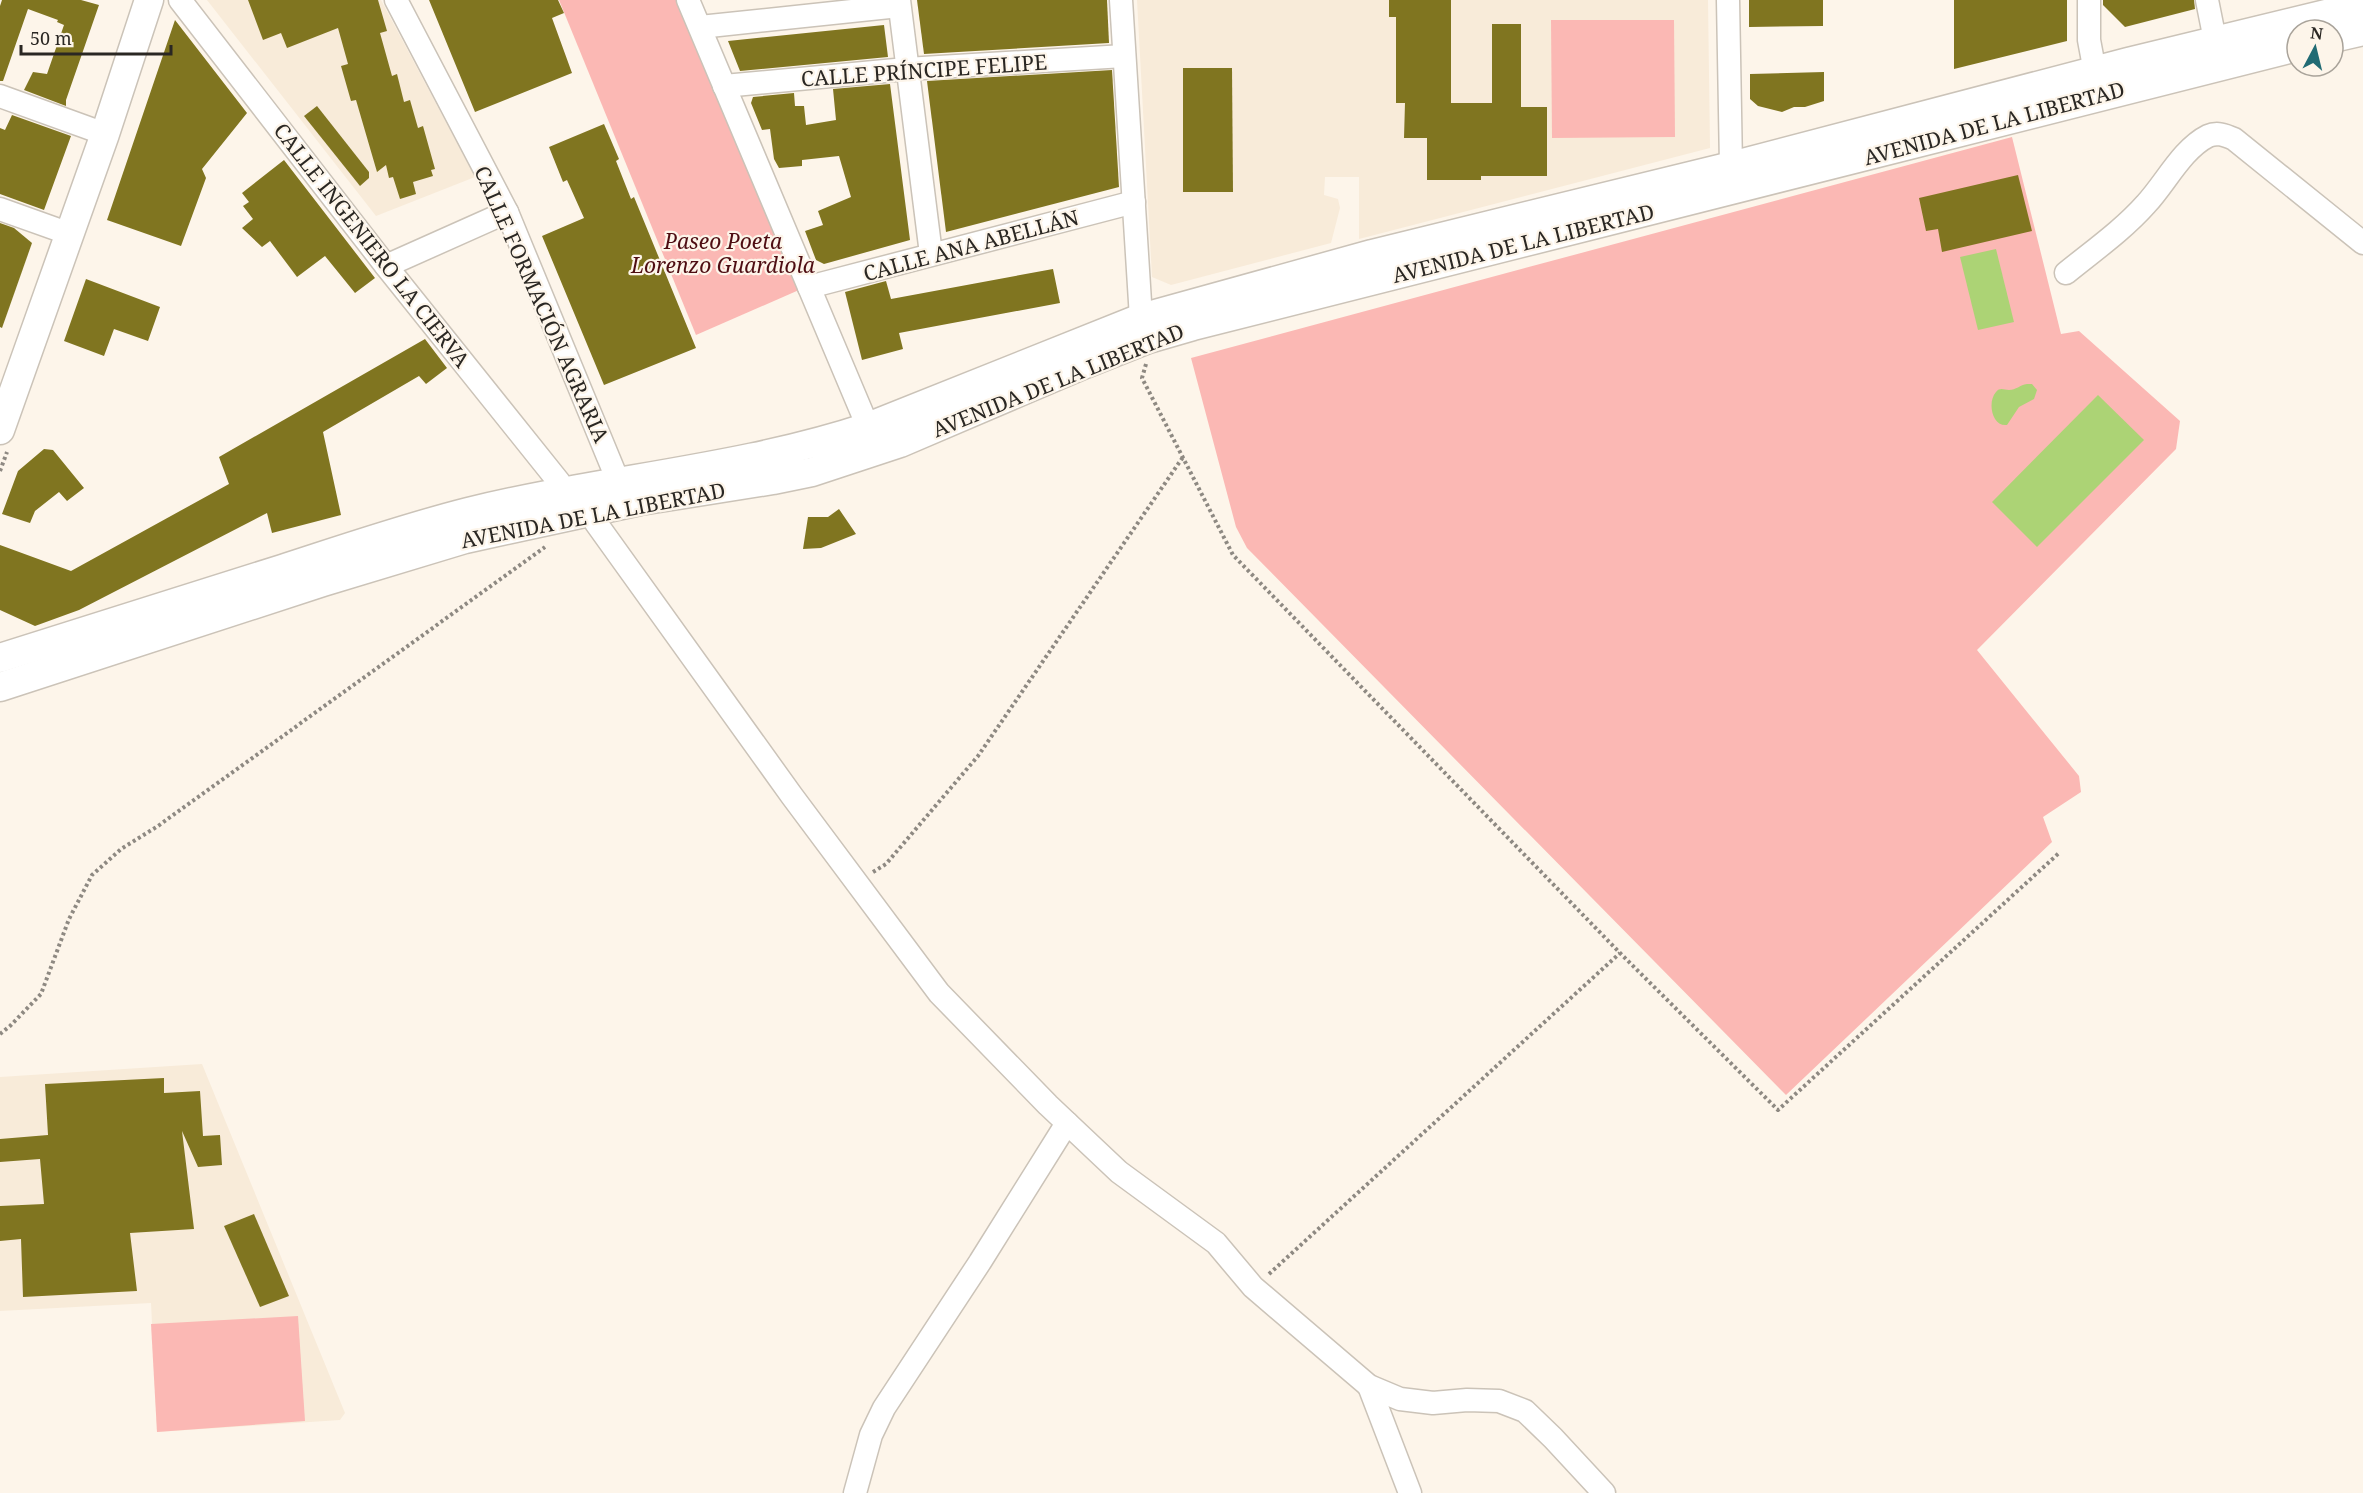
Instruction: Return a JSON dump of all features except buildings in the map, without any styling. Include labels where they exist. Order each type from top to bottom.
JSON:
[{"type":"main road","points":[[0,430],[105,134],[149,0]]},
{"type":"main road","points":[[0,658],[420,525],[560,491],[767,455],[833,438],[868,427],[1077,341],[1143,344],[1372,254],[1734,178],[2097,83],[2215,40],[2329,17],[2363,5]]},
{"type":"main road","points":[[2329,17],[2363,31]]},
{"type":"main road","name":"AVENIDA DE LA LIBERTAD","points":[[2097,83],[2285,49]]},
{"type":"main road","name":"AVENIDA DE LA LIBERTAD","points":[[0,687],[416,553],[514,527],[589,511],[812,472],[900,443],[1031,386],[1143,344]]},
{"type":"street","name":"CALLE INGENIERO LA CIERVA","points":[[180,0],[559,482],[560,491]]},
{"type":"street","name":"CALLE FORMACIÓN AGRARIA","points":[[396,0],[507,212],[618,481]]},
{"type":"street","points":[[688,0],[868,427]]},
{"type":"street","points":[[1121,0],[1143,344]]},
{"type":"street","points":[[1728,0],[1734,178]]},
{"type":"street","points":[[2088,0],[2089,40],[2097,83]]},
{"type":"street","points":[[2207,0],[2215,40]]},
{"type":"street","points":[[700,27],[899,3],[931,254]]},
{"type":"street","name":"CALLE PRÍNCIPE FELIPE","points":[[724,86],[906,69],[1124,56]]},
{"type":"street","points":[[0,96],[105,134]]},
{"type":"street","points":[[2066,273],[2146,204],[2192,149],[2208,136],[2220,134],[2234,139],[2363,243]]},
{"type":"street","name":"CALLE ANA ABELLÁN","points":[[809,287],[1134,202]]},
{"type":"street","points":[[0,209],[70,234]]},
{"type":"street","points":[[387,266],[507,212]]},
{"type":"street","points":[[589,511],[849,874],[939,993],[1067,1124],[1119,1172],[1216,1243],[1253,1287],[1369,1386],[1400,1399],[1433,1403],[1467,1400],[1499,1401],[1525,1411],[1604,1493]]},
{"type":"street","points":[[855,1493],[871,1436],[884,1408],[1067,1124]]},
{"type":"street","points":[[1369,1386],[1410,1493]]},
{"type":"path","points":[[1143,344],[1142,378],[1233,555],[1620,953],[1778,1110],[2059,853]]},
{"type":"path","points":[[849,874],[865,874],[886,864],[978,756],[1183,457]]},
{"type":"path","points":[[0,1034],[41,994],[69,919],[92,876],[121,849],[158,826],[554,541]]},
{"type":"path","points":[[1253,1287],[1620,953]]},
{"type":"shaded area","points":[[207,0],[381,0],[475,177],[376,216]]},
{"type":"shaded area","points":[[1137,0],[1708,0],[1710,148],[1359,239],[1359,177],[1325,177],[1324,195],[1338,199],[1340,208],[1331,243],[1171,285],[1152,277]]},
{"type":"shaded area","points":[[1996,249],[2014,322],[1978,330],[1960,257]]},
{"type":"shaded area","points":[[2032,384],[2037,390],[2034,399],[2019,407],[2007,425],[2002,425],[1992,413],[1993,396],[1998,390],[2014,389]]},
{"type":"shaded area","points":[[2098,395],[2144,440],[2037,547],[1992,502]]},
{"type":"shaded area","points":[[202,1064],[345,1413],[340,1420],[157,1432],[151,1303],[0,1311],[0,1077]]},
{"type":"green space","name":"Paseo Poeta Lorenzo Guardiola","points":[[559,0],[676,0],[799,290],[696,335]]},
{"type":"green space","points":[[1551,20],[1674,20],[1675,137],[1552,138]]},
{"type":"green space","points":[[2012,137],[2061,334],[2079,331],[2180,421],[2176,449],[1977,650],[2079,776],[2081,792],[2043,817],[2052,842],[1786,1095],[1247,548],[1236,527],[1191,358]]},
{"type":"green space","points":[[298,1316],[305,1421],[157,1432],[151,1324]]}]
